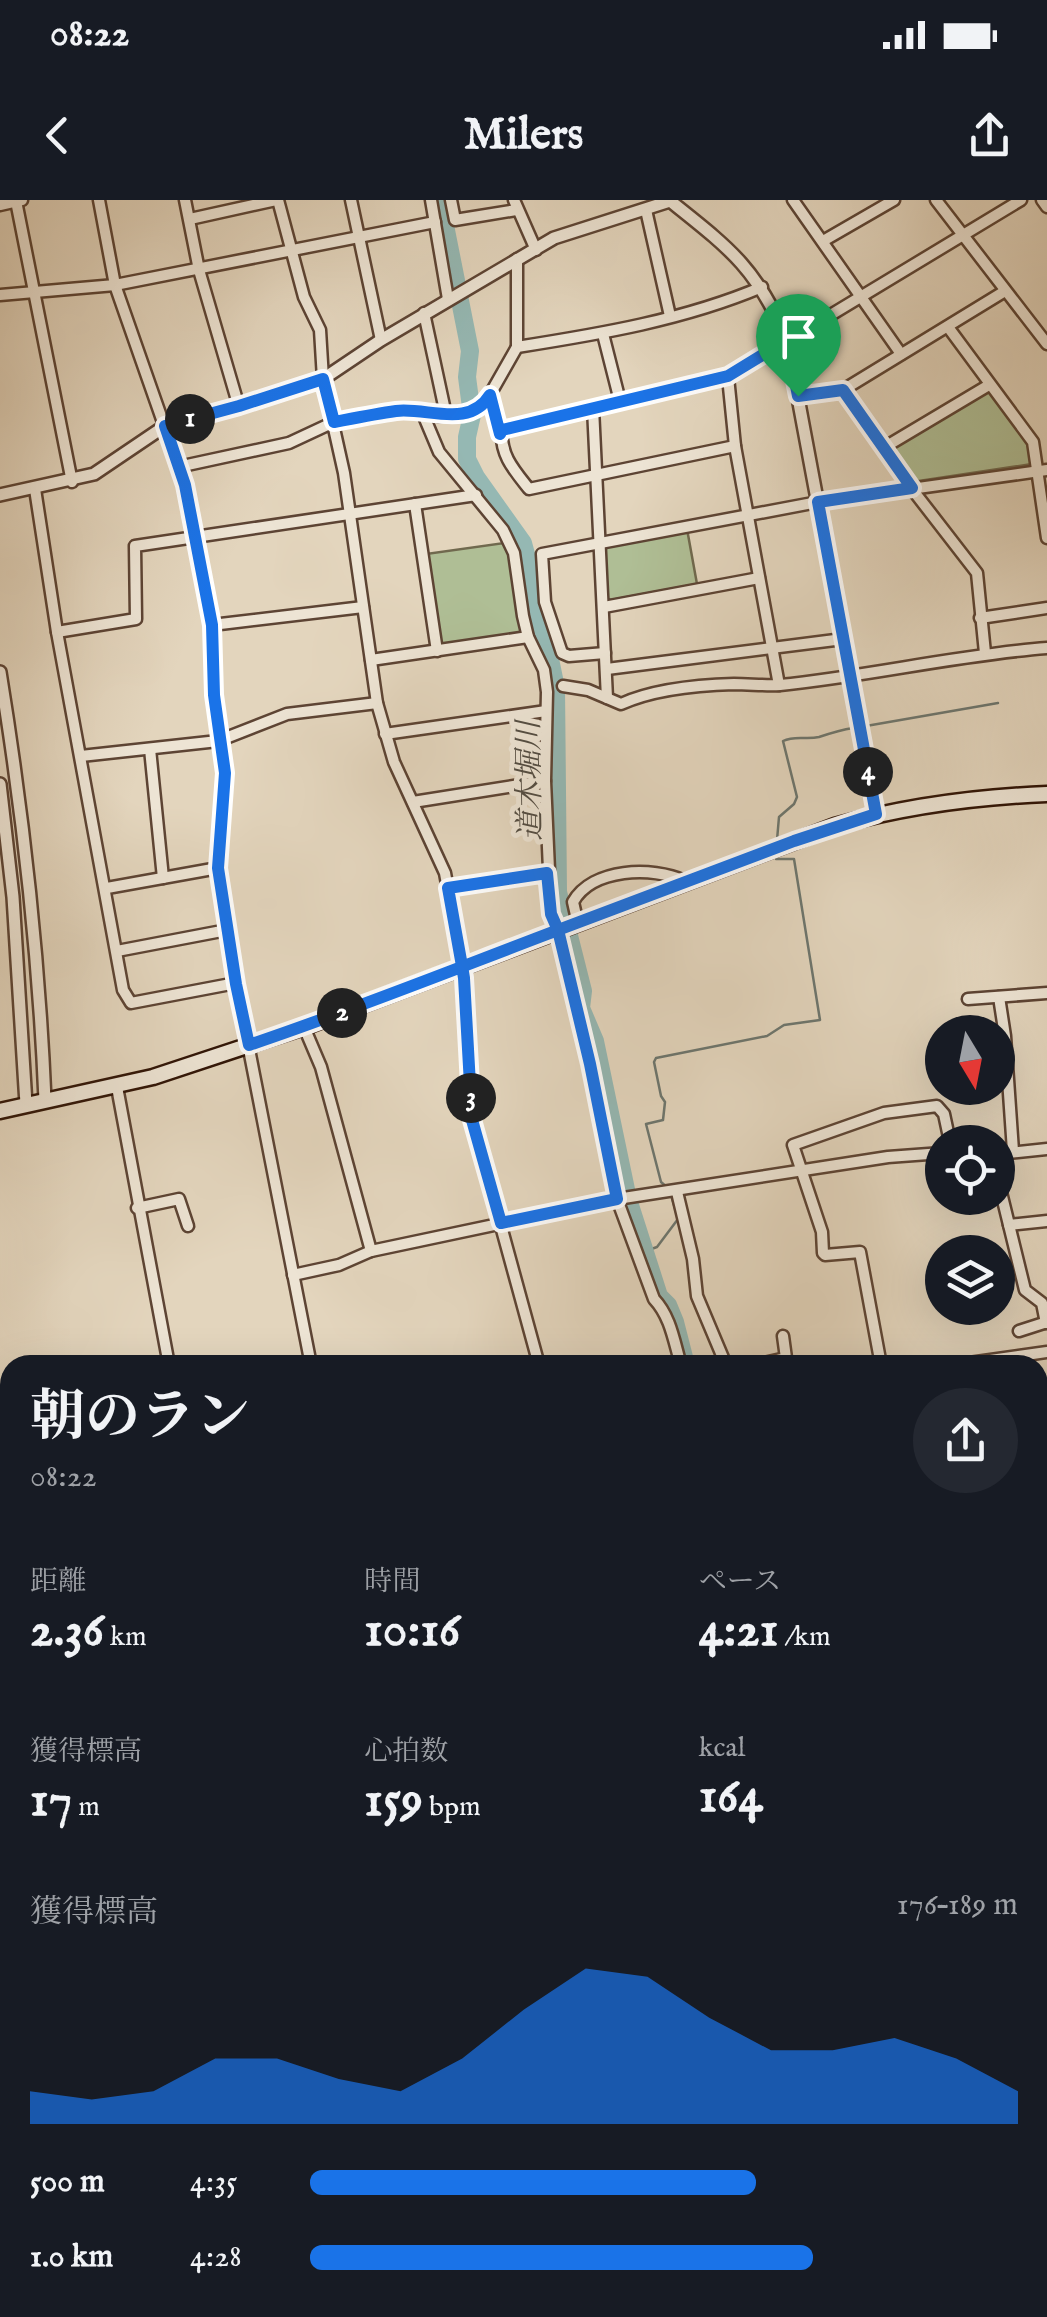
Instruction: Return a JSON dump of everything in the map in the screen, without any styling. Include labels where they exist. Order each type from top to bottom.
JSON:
[{"type":"main road","points":[[0,1111],[117,1087],[304,1027],[685,881],[876,814],[946,802],[1047,794]]},
{"type":"street","points":[[99,200],[115,285],[185,485],[212,625],[218,741],[225,773],[218,868],[236,984],[309,1355]]},
{"type":"street","points":[[185,200],[199,270],[239,406]]},
{"type":"street","points":[[190,219],[277,200],[304,297],[320,330],[323,379],[334,422],[377,704],[384,734],[445,873],[462,966],[472,1120],[536,1355]]},
{"type":"street","points":[[350,200],[381,340]]},
{"type":"street","points":[[431,200],[450,298]]},
{"type":"street","points":[[451,200],[454,220],[515,205],[536,250]]},
{"type":"street","points":[[0,495],[72,482],[94,474],[165,426],[323,379],[381,340],[554,238],[670,200],[736,254],[762,288],[787,340],[876,814]]},
{"type":"street","points":[[793,200],[901,354]]},
{"type":"street","points":[[823,242],[894,200]]},
{"type":"street","points":[[936,200],[1047,344]]},
{"type":"street","points":[[500,434],[502,430],[728,376],[1021,200]]},
{"type":"street","points":[[1042,200],[1047,208]]},
{"type":"street","points":[[0,204],[20,201],[72,482]]},
{"type":"street","points":[[646,210],[670,316]]},
{"type":"street","points":[[0,296],[115,285],[435,222]]},
{"type":"street","points":[[178,467],[290,442],[334,422],[401,410],[446,415],[484,406],[517,347],[517,260]]},
{"type":"street","points":[[517,347],[603,334],[714,308],[762,288]]},
{"type":"street","points":[[798,396],[843,390],[1006,291]]},
{"type":"street","points":[[424,314],[446,415]]},
{"type":"street","points":[[948,328],[1033,442],[1042,471],[1047,538]]},
{"type":"street","points":[[603,334],[620,401]]},
{"type":"street","points":[[728,376],[736,446],[779,685]]},
{"type":"street","points":[[885,447],[989,385]]},
{"type":"street","points":[[843,390],[977,573],[985,653]]},
{"type":"street","points":[[490,395],[506,459],[529,488],[736,446]]},
{"type":"street","points":[[592,408],[607,698]]},
{"type":"street","points":[[424,414],[439,452],[503,530],[514,553],[528,638],[544,670],[551,914],[590,1064],[617,1199],[654,1299],[672,1329],[678,1355]]},
{"type":"street","points":[[605,653],[562,653],[548,619],[540,557],[545,552],[818,502],[1042,471]]},
{"type":"street","points":[[35,489],[57,632],[123,990],[132,1004],[236,984]]},
{"type":"street","points":[[57,632],[136,619],[135,546],[476,495]]},
{"type":"street","points":[[415,504],[437,651]]},
{"type":"street","points":[[604,606],[760,578]]},
{"type":"street","points":[[212,625],[363,607]]},
{"type":"street","points":[[980,618],[1047,608]]},
{"type":"street","points":[[370,660],[528,638]]},
{"type":"street","points":[[607,669],[843,638]]},
{"type":"street","points":[[563,686],[588,690],[622,704],[640,695],[682,689],[779,685],[985,653],[1047,648]]},
{"type":"street","points":[[0,672],[40,984],[45,1100]]},
{"type":"street","points":[[81,756],[218,741],[287,714],[377,704]]},
{"type":"street","points":[[384,734],[546,710]]},
{"type":"street","points":[[150,749],[163,878]]},
{"type":"street","points":[[413,802],[545,780]]},
{"type":"street","points":[[0,784],[13,897],[26,1104]]},
{"type":"street","points":[[106,888],[218,868]]},
{"type":"street","points":[[448,888],[547,873]]},
{"type":"street","points":[[578,924],[573,902],[580,889],[600,879],[620,874],[671,874],[685,881]]},
{"type":"street","points":[[116,951],[227,930]]},
{"type":"street","points":[[968,999],[1047,993]]},
{"type":"street","points":[[999,997],[1006,1036],[1004,1125]]},
{"type":"street","points":[[304,1027],[320,1068],[371,1251]]},
{"type":"street","points":[[117,1087],[167,1355]]},
{"type":"street","points":[[879,1355],[860,1252],[825,1256],[822,1253],[822,1232],[793,1145],[884,1113],[940,1107],[945,1125]]},
{"type":"street","points":[[1015,1153],[1047,1149]]},
{"type":"street","points":[[294,1275],[339,1265],[371,1251],[617,1199],[925,1154]]},
{"type":"street","points":[[677,1192],[693,1259],[697,1296],[722,1355]]},
{"type":"street","points":[[137,1208],[179,1199],[188,1226]]},
{"type":"street","points":[[1006,1215],[1025,1290],[1042,1303],[1047,1322],[1018,1331]]},
{"type":"street","points":[[1009,1226],[1047,1220]]},
{"type":"street","points":[[783,1336],[785,1355]]},
{"type":"green space","points":[[985,392],[991,393],[1029,445],[1032,464],[912,482],[892,451],[894,447]]},
{"type":"green space","points":[[687,529],[697,584],[606,598],[604,548],[608,544]]},
{"type":"green space","points":[[504,543],[511,554],[523,632],[519,636],[443,646],[426,554]]},
{"type":"waterway","name":"道木堀川","points":[[440,200],[470,351],[467,377],[472,415],[467,459],[523,543],[530,569],[531,609],[550,659],[556,688],[558,892],[583,991],[581,1008],[595,1041],[628,1199],[659,1296],[668,1305],[683,1355]]},
{"type":"waterway","points":[[866,726],[998,703]]},
{"type":"waterway","points":[[777,840],[779,817],[797,797],[783,741],[853,728]]},
{"type":"waterway","points":[[668,1188],[661,1182],[646,1124],[663,1120],[665,1102],[656,1058],[767,1036],[784,1025],[820,1020],[794,859],[776,859],[777,853]]},
{"type":"waterway","points":[[643,1252],[657,1247],[678,1219],[671,1195]]},
{"type":"route","points":[[798,396],[787,340],[728,376],[502,430],[500,434],[490,395],[484,406],[472,411],[439,416],[401,410],[334,422],[323,379],[165,426],[185,485],[212,625],[218,741],[225,773],[218,868],[249,1045],[304,1027],[462,966],[558,930],[617,1199],[501,1223],[472,1120],[464,978],[462,966],[448,888],[547,873],[551,914],[558,930],[876,814],[818,502],[912,488],[843,390],[798,396]]}]
